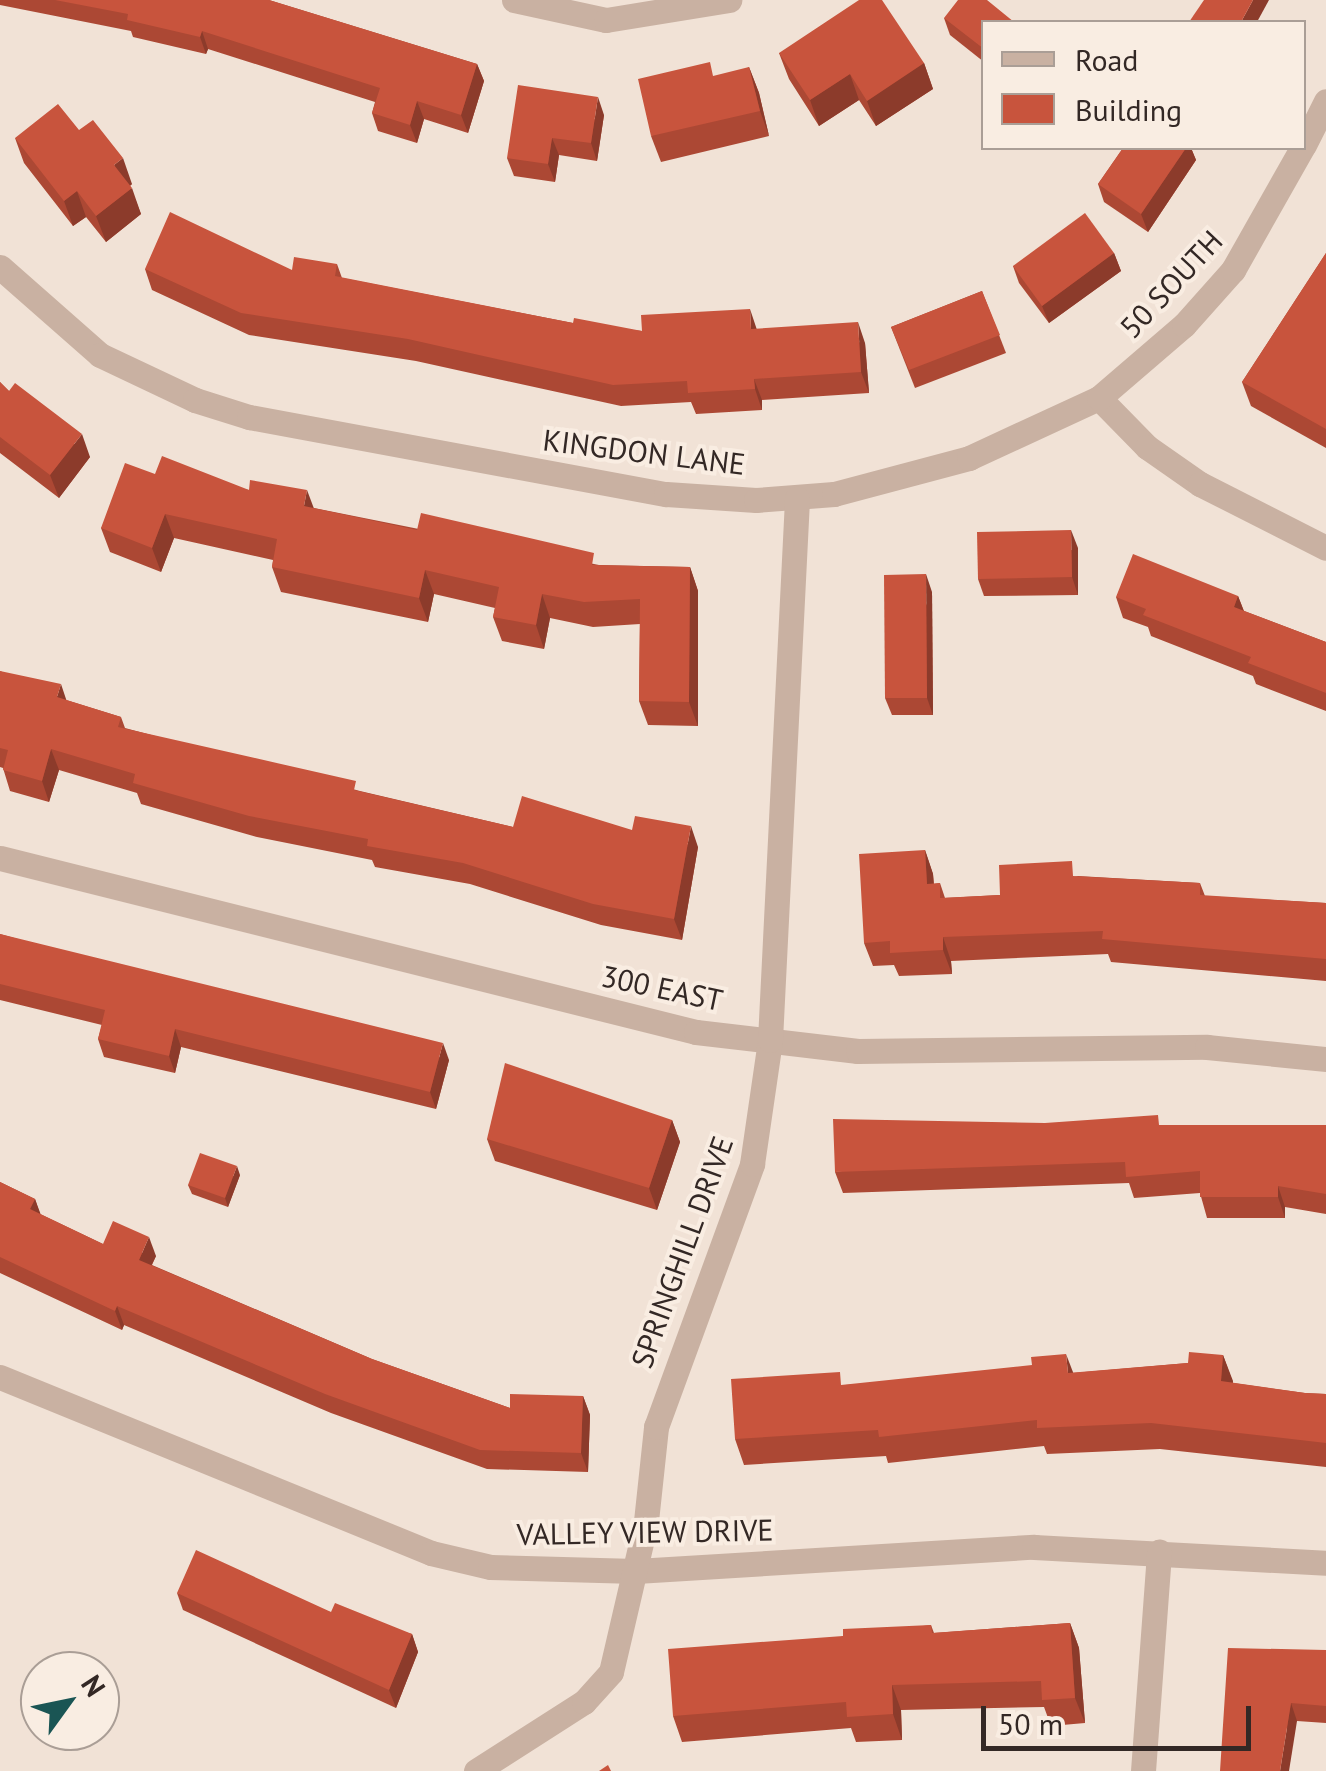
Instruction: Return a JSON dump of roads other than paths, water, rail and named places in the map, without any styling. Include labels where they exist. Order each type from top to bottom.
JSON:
[{"type":"street","points":[[514,0],[606,20],[729,0]]},
{"type":"street","name":"50 SOUTH","points":[[1306,140],[1326,102]]},
{"type":"street","name":"50 SOUTH","points":[[1099,398],[1184,325],[1233,270],[1301,150]]},
{"type":"street","name":"KINGDON LANE","points":[[0,267],[100,355],[195,400],[249,416],[618,488],[797,500],[969,458],[1099,398]]},
{"type":"street","points":[[1099,398],[1183,473],[1326,548]]},
{"type":"street","name":"SPRINGHILL DRIVE","points":[[476,1771],[601,1686],[616,1656],[636,1571],[656,1428],[752,1164],[770,1040],[797,500]]},
{"type":"street","name":"300 EAST","points":[[0,858],[696,1032],[858,1051],[1206,1048],[1326,1058]]},
{"type":"street","name":"VALLEY VIEW DRIVE","points":[[0,1377],[459,1562],[522,1570],[636,1571],[1034,1547],[1326,1563]]},
{"type":"street","points":[[1143,1771],[1159,1552]]}]
